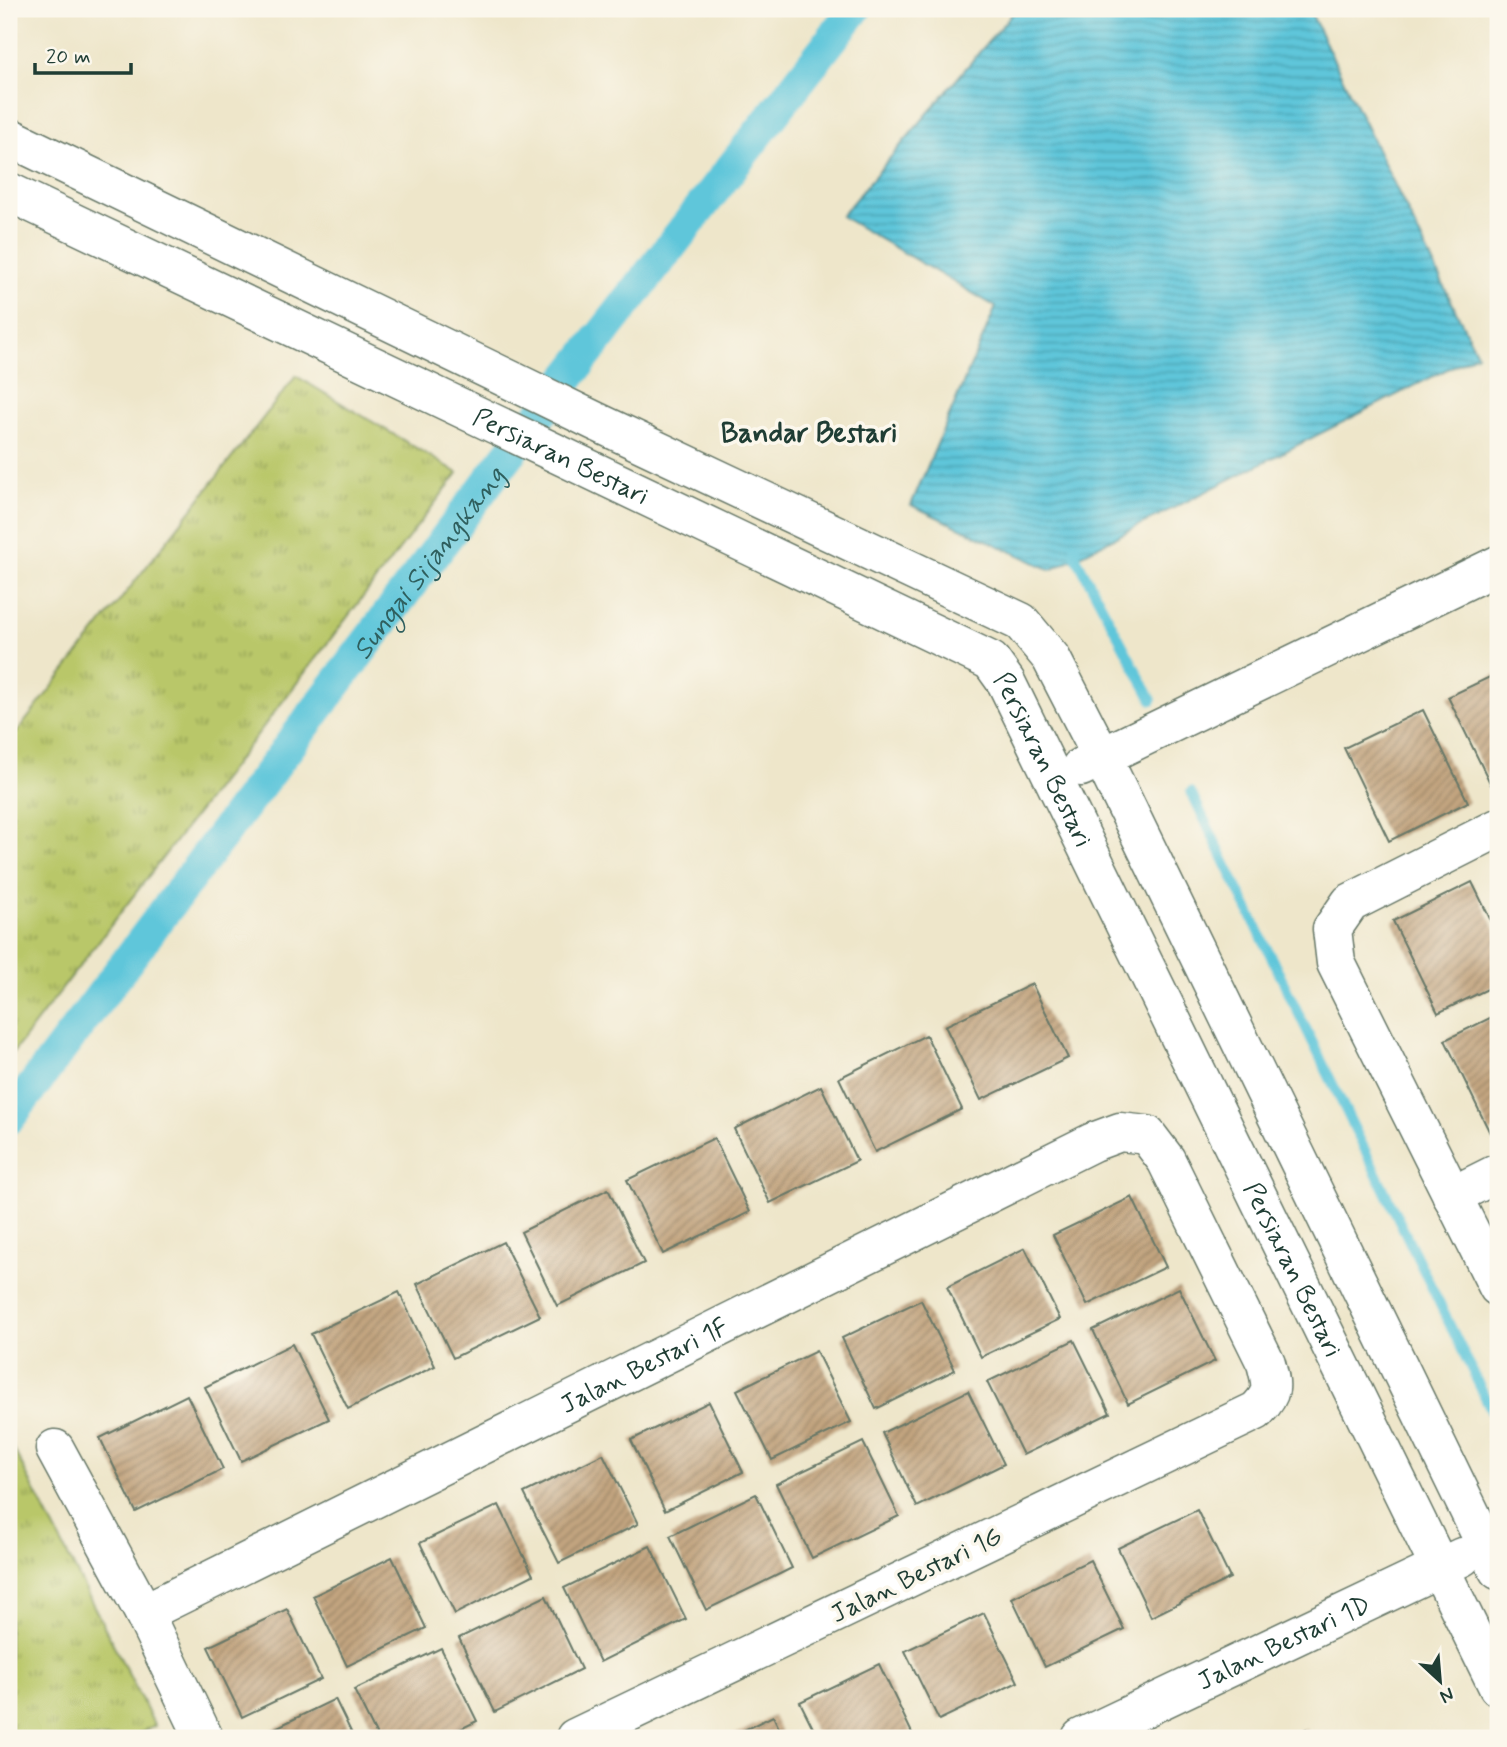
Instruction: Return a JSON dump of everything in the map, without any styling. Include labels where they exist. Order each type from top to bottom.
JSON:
[{"type":"street","name":"Persiaran Bestari","points":[[9,137],[597,422],[1021,622],[1051,658],[1102,757],[1492,1558]]},
{"type":"street","name":"Persiaran Bestari","points":[[9,192],[991,661],[1006,682],[1055,780],[1498,1687]]},
{"type":"street","points":[[1055,780],[1498,565]]},
{"type":"street","points":[[1498,828],[1350,903],[1332,929],[1336,963],[1498,1287]]},
{"type":"street","name":"Jalan Bestari 1F","points":[[144,1613],[1093,1142],[1120,1132],[1147,1135],[1166,1160],[1266,1363],[1271,1381],[1269,1398],[1256,1411]]},
{"type":"street","points":[[1452,1196],[1498,1173]]},
{"type":"street","name":"Jalan Bestari 1G","points":[[575,1738],[1256,1411]]},
{"type":"street","points":[[55,1449],[144,1613],[204,1738]]},
{"type":"street","name":"Jalan Bestari 1D","points":[[1082,1738],[1439,1568],[1492,1558]]},
{"type":"green space","points":[[296,376],[458,473],[9,1058],[9,742]]},
{"type":"green space","points":[[9,1440],[155,1726],[129,1738],[9,1738]]},
{"type":"water","points":[[1016,9],[1309,9],[1477,354],[1051,570],[911,505],[996,307],[841,216]]},
{"type":"building","points":[[1498,673],[1498,787],[1493,789],[1448,697]]},
{"type":"building","points":[[1423,710],[1468,802],[1389,841],[1344,748]]},
{"type":"building","points":[[1472,882],[1498,935],[1498,984],[1438,1013],[1393,921]]},
{"type":"building","points":[[1032,984],[1068,1058],[981,1100],[945,1026]]},
{"type":"building","points":[[1498,1014],[1498,1128],[1490,1133],[1445,1040]]},
{"type":"building","points":[[926,1035],[962,1109],[875,1152],[839,1078]]},
{"type":"building","points":[[821,1086],[857,1161],[770,1203],[734,1129]]},
{"type":"building","points":[[714,1138],[750,1212],[663,1254],[627,1180]]},
{"type":"building","points":[[608,1189],[644,1263],[557,1306],[521,1232]]},
{"type":"building","points":[[1132,1197],[1166,1267],[1087,1305],[1053,1235]]},
{"type":"building","points":[[503,1242],[540,1316],[453,1358],[417,1284]]},
{"type":"building","points":[[1025,1248],[1060,1319],[981,1357],[947,1287]]},
{"type":"building","points":[[1179,1288],[1215,1361],[1128,1404],[1093,1330]]},
{"type":"building","points":[[399,1292],[435,1366],[348,1409],[311,1334]]},
{"type":"building","points":[[921,1300],[955,1370],[876,1409],[842,1338]]},
{"type":"building","points":[[1074,1340],[1110,1413],[1023,1455],[987,1382]]},
{"type":"building","points":[[292,1344],[329,1419],[241,1461],[205,1387]]},
{"type":"building","points":[[816,1351],[851,1422],[772,1460],[737,1390]]},
{"type":"building","points":[[968,1391],[1004,1464],[917,1507],[882,1433]]},
{"type":"building","points":[[187,1395],[223,1469],[136,1512],[100,1438]]},
{"type":"building","points":[[709,1402],[743,1472],[665,1511],[631,1440]]},
{"type":"building","points":[[863,1442],[899,1516],[812,1558],[776,1484]]},
{"type":"building","points":[[603,1454],[638,1524],[559,1563],[524,1493]]},
{"type":"building","points":[[756,1494],[792,1568],[706,1610],[670,1536]]},
{"type":"building","points":[[499,1505],[533,1575],[455,1614],[420,1543]]},
{"type":"building","points":[[1197,1510],[1230,1578],[1151,1617],[1118,1548]]},
{"type":"building","points":[[650,1546],[686,1619],[600,1662],[564,1588]]},
{"type":"building","points":[[392,1557],[426,1628],[347,1666],[313,1596]]},
{"type":"building","points":[[1090,1560],[1124,1629],[1045,1667],[1012,1598]]},
{"type":"building","points":[[546,1596],[581,1669],[495,1712],[459,1638]]},
{"type":"building","points":[[287,1609],[321,1679],[242,1717],[208,1647]]},
{"type":"building","points":[[984,1613],[1018,1682],[939,1720],[905,1651]]},
{"type":"building","points":[[441,1648],[477,1721],[442,1738],[378,1738],[354,1690]]},
{"type":"building","points":[[879,1664],[912,1733],[902,1738],[818,1738],[800,1702]]},
{"type":"building","points":[[335,1699],[354,1738],[255,1738],[292,1720]]},
{"type":"building","points":[[773,1716],[784,1738],[727,1738],[734,1735]]},
{"type":"building","points":[[1306,1729],[1311,1738],[1286,1738]]},
{"type":"waterway","name":"Sungai Sijangkang","points":[[9,1118],[500,466],[855,9]]},
{"type":"waterway","points":[[1075,545],[1076,557],[1152,700]]},
{"type":"waterway","points":[[1191,792],[1498,1424]]},
{"type":"district","name":"Bandar Bestari","points":[[809,432]]}]
